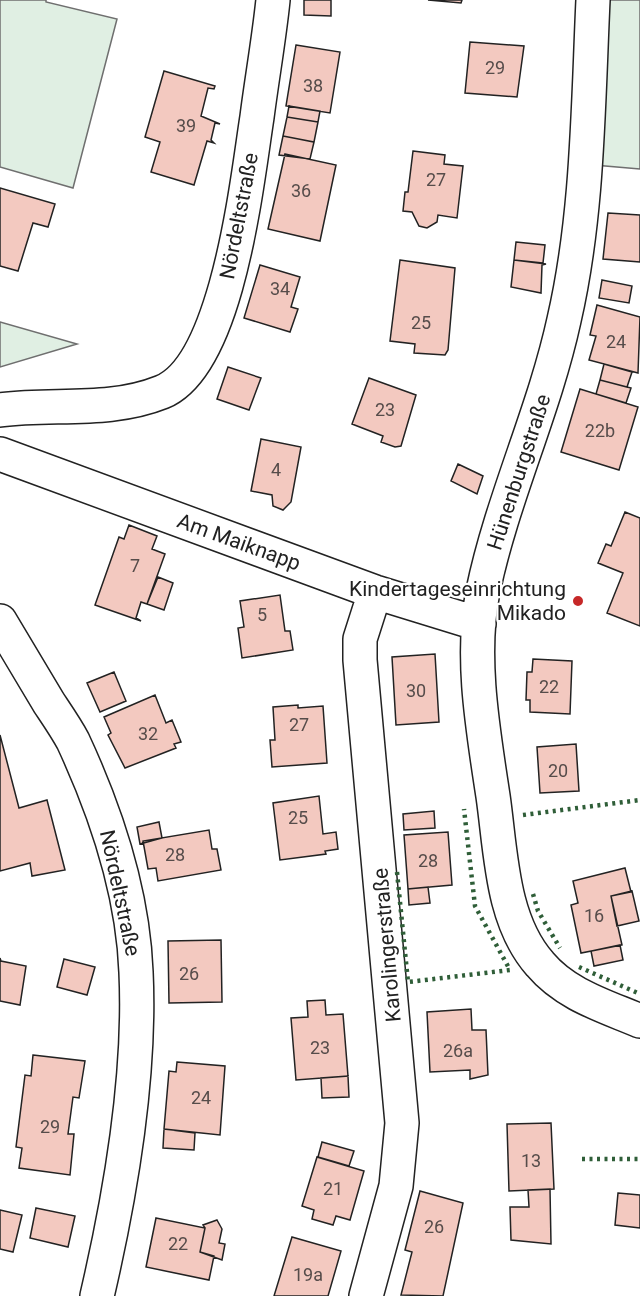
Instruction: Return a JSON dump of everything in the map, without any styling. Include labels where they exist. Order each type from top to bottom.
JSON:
[{"type":"street","name":"Nördeltstraße","points":[[0,410],[128,401],[162,392],[189,371],[212,326],[236,252],[273,0]]},
{"type":"street","name":"Hünenburgstraße","points":[[593,0],[581,213],[573,275],[546,388],[489,565],[479,624],[480,684],[500,857],[518,924],[527,946],[553,978],[577,993],[640,1022]]},
{"type":"street","name":"Am Maiknapp","points":[[0,454],[375,592],[479,624]]},
{"type":"street","name":"Karolingerstraße","points":[[366,1296],[396,1186],[402,1146],[395,1021],[360,660],[360,639],[375,592]]},
{"type":"street","name":"Nördeltstraße","points":[[0,621],[71,738],[88,776],[119,869],[134,941],[136,973],[133,1080],[122,1171],[97,1296]]},
{"type":"green space","points":[[0,0],[46,0],[46,2],[117,19],[73,188],[0,167]]},
{"type":"green space","points":[[602,0],[640,0],[640,169],[594,165]]},
{"type":"green space","points":[[0,322],[77,344],[0,367]]},
{"type":"building","points":[[304,0],[331,0],[331,16],[304,15]]},
{"type":"building","points":[[428,0],[462,0],[461,3]]},
{"type":"building","points":[[470,42],[524,46],[517,97],[465,93]]},
{"type":"building","points":[[296,45],[340,52],[330,113],[286,106]]},
{"type":"building","points":[[164,71],[215,86],[214,89],[208,88],[201,116],[220,124],[215,123],[211,140],[214,143],[207,141],[194,185],[151,172],[160,142],[145,137]]},
{"type":"building","points":[[289,106],[320,111],[318,122],[287,117]]},
{"type":"building","points":[[287,117],[318,122],[314,142],[283,136]]},
{"type":"building","points":[[283,136],[314,142],[310,159],[279,155]]},
{"type":"building","points":[[413,151],[445,155],[444,164],[463,166],[457,218],[438,215],[437,222],[427,228],[419,226],[412,212],[403,211],[405,192],[408,192]]},
{"type":"building","points":[[285,154],[336,165],[320,241],[268,229]]},
{"type":"building","points":[[0,188],[55,204],[48,227],[33,223],[18,271],[0,266]]},
{"type":"building","points":[[608,213],[640,215],[640,262],[603,259]]},
{"type":"building","points":[[516,242],[545,245],[543,263],[514,260]]},
{"type":"building","points":[[400,260],[455,268],[448,350],[445,355],[414,353],[415,344],[390,341]]},
{"type":"building","points":[[514,260],[546,264],[542,265],[541,293],[511,287]]},
{"type":"building","points":[[260,265],[300,277],[291,307],[298,309],[290,332],[244,318]]},
{"type":"building","points":[[602,280],[632,286],[629,303],[599,298]]},
{"type":"building","points":[[597,305],[640,317],[638,373],[589,360],[596,336],[590,335]]},
{"type":"building","points":[[604,364],[632,372],[627,387],[600,380]]},
{"type":"building","points":[[228,367],[261,378],[249,410],[217,399]]},
{"type":"building","points":[[369,378],[416,395],[401,446],[395,447],[381,442],[383,436],[352,424]]},
{"type":"building","points":[[600,380],[631,388],[626,403],[596,394]]},
{"type":"building","points":[[580,389],[638,407],[619,470],[561,452]]},
{"type":"building","points":[[261,439],[301,447],[291,502],[283,510],[273,506],[272,495],[251,491]]},
{"type":"building","points":[[458,464],[483,476],[477,494],[451,481]]},
{"type":"building","points":[[625,512],[640,518],[640,626],[607,613],[623,573],[598,563],[606,544],[611,546]]},
{"type":"building","points":[[129,525],[157,536],[152,549],[165,554],[147,604],[141,602],[136,618],[141,621],[95,605],[119,537],[124,539]]},
{"type":"building","points":[[158,577],[173,583],[164,610],[147,604]]},
{"type":"building","points":[[280,595],[285,631],[290,631],[293,650],[242,658],[238,628],[244,627],[240,601]]},
{"type":"building","points":[[435,654],[439,722],[396,725],[392,657]]},
{"type":"building","points":[[533,659],[572,661],[570,714],[530,712],[530,700],[526,700],[527,672],[532,672]]},
{"type":"building","points":[[114,672],[126,701],[100,712],[87,683]]},
{"type":"building","points":[[155,695],[166,723],[172,720],[181,742],[174,744],[176,748],[125,768],[108,735],[111,733],[104,717]]},
{"type":"building","points":[[298,705],[298,708],[323,706],[327,763],[272,767],[270,740],[275,740],[273,707]]},
{"type":"building","points":[[0,735],[19,808],[47,800],[65,870],[32,876],[30,863],[0,871]]},
{"type":"building","points":[[576,744],[579,791],[540,793],[537,747]]},
{"type":"building","points":[[319,796],[323,834],[336,832],[338,849],[325,851],[326,854],[280,860],[273,803]]},
{"type":"building","points":[[434,811],[435,828],[404,830],[403,814]]},
{"type":"building","points":[[159,822],[162,838],[140,844],[137,827]]},
{"type":"building","points":[[209,830],[212,849],[217,849],[221,870],[158,881],[156,868],[148,869],[143,841]]},
{"type":"building","points":[[448,832],[452,885],[408,889],[404,835]]},
{"type":"building","points":[[625,868],[631,892],[611,896],[622,945],[581,953],[571,905],[578,903],[573,881]]},
{"type":"building","points":[[428,887],[430,903],[409,905],[408,889]]},
{"type":"building","points":[[632,891],[639,921],[617,926],[611,896]]},
{"type":"building","points":[[221,940],[222,1002],[169,1003],[168,941]]},
{"type":"building","points":[[620,945],[623,960],[594,966],[591,951]]},
{"type":"building","points":[[0,958],[1,961],[26,966],[20,1005],[0,1001]]},
{"type":"building","points":[[64,959],[95,967],[87,995],[57,987]]},
{"type":"building","points":[[325,1000],[326,1015],[343,1014],[348,1076],[296,1080],[291,1018],[308,1017],[307,1001]]},
{"type":"building","points":[[471,1009],[472,1030],[486,1030],[488,1075],[470,1079],[470,1070],[430,1072],[427,1012]]},
{"type":"building","points":[[33,1055],[85,1061],[79,1098],[73,1097],[68,1134],[74,1134],[70,1175],[19,1168],[22,1148],[16,1147],[25,1075],[31,1076]]},
{"type":"building","points":[[177,1062],[225,1066],[220,1135],[164,1129],[169,1071],[176,1072]]},
{"type":"building","points":[[348,1076],[349,1097],[322,1098],[321,1078]]},
{"type":"building","points":[[551,1123],[554,1189],[509,1191],[507,1124]]},
{"type":"building","points":[[164,1129],[195,1133],[194,1150],[163,1148]]},
{"type":"building","points":[[322,1142],[354,1151],[349,1166],[318,1157]]},
{"type":"building","points":[[317,1157],[364,1171],[350,1220],[336,1216],[333,1225],[312,1219],[314,1210],[302,1206]]},
{"type":"building","points":[[550,1189],[551,1244],[511,1240],[510,1207],[529,1207],[528,1190]]},
{"type":"building","points":[[420,1191],[463,1203],[443,1296],[401,1295],[412,1252],[405,1250]]},
{"type":"building","points":[[618,1193],[640,1195],[640,1228],[615,1225]]},
{"type":"building","points":[[36,1208],[75,1216],[68,1247],[30,1238]]},
{"type":"building","points":[[0,1210],[22,1215],[13,1252],[0,1249]]},
{"type":"building","points":[[156,1218],[205,1228],[200,1252],[214,1256],[209,1280],[146,1267]]},
{"type":"building","points":[[217,1220],[222,1229],[219,1243],[225,1244],[222,1260],[200,1252],[205,1228],[203,1225]]},
{"type":"building","points":[[292,1237],[341,1251],[328,1296],[274,1296]]},
{"type":"hedge","points":[[523,815],[640,800]]},
{"type":"hedge","points":[[397,872],[408,982],[510,970],[475,906],[464,809]]},
{"type":"hedge","points":[[533,894],[538,911],[560,948]]},
{"type":"hedge","points":[[579,967],[640,994]]},
{"type":"hedge","points":[[582,1159],[640,1159]]},
{"type":"place","name":"Kindertageseinrichtung Mikado","points":[[578,601]]}]
